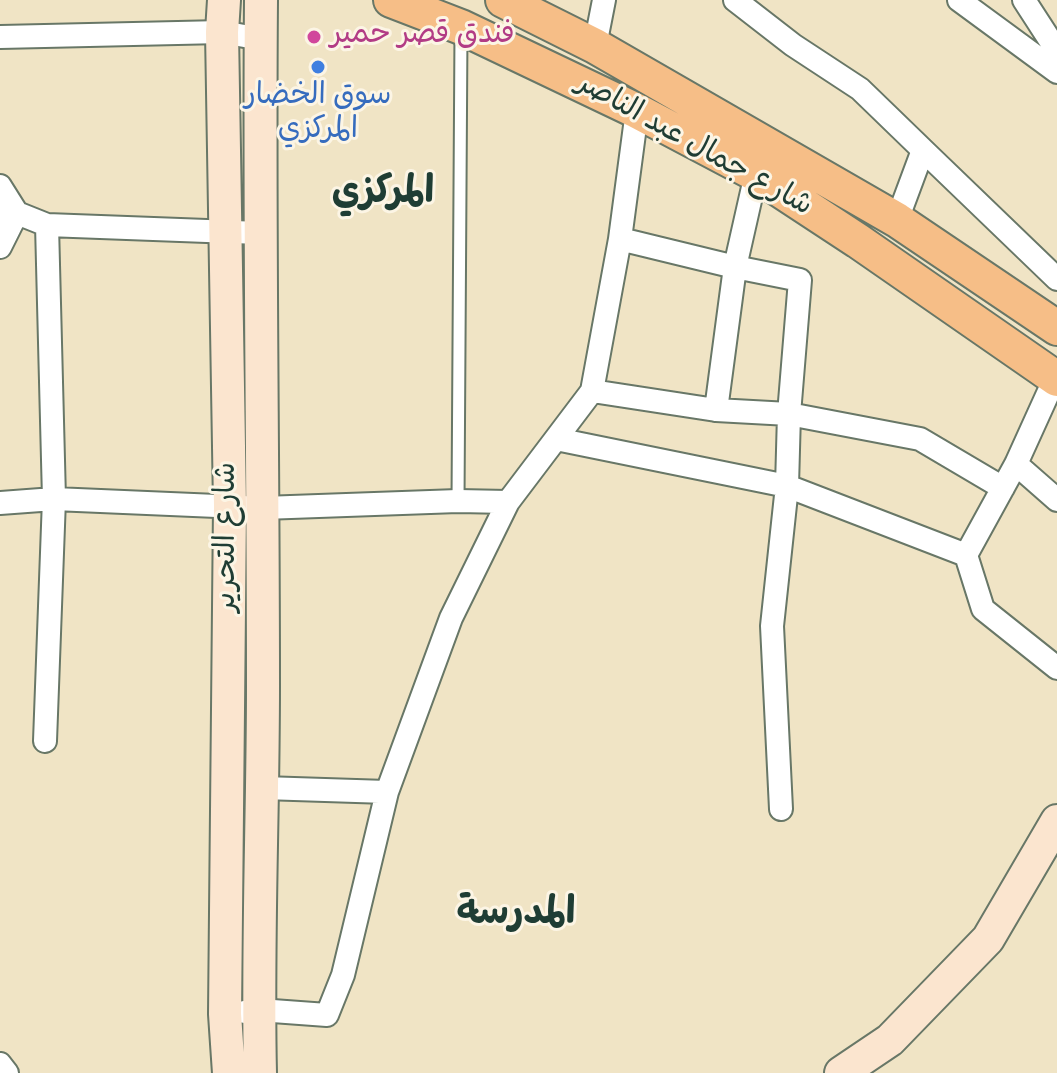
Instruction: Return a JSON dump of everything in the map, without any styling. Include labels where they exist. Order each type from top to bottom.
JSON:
[{"type":"main road","name":"شارع التحرير","points":[[224,0],[230,506],[225,1014],[229,1073]]},
{"type":"main road","name":"شارع التحرير","points":[[260,1073],[263,788],[261,0]]},
{"type":"main road","name":"شارع جمال عبد الناصر","points":[[391,0],[461,27],[637,111],[756,174],[1056,379]]},
{"type":"main road","name":"شارع جمال عبد الناصر","points":[[503,0],[595,46],[897,220],[1057,328]]},
{"type":"main road","points":[[841,1073],[890,1040],[988,939],[1053,836]]},
{"type":"street","points":[[595,46],[604,0]]},
{"type":"street","points":[[735,0],[793,45],[860,89],[1057,279]]},
{"type":"street","points":[[959,0],[1057,72]]},
{"type":"street","points":[[1024,0],[1057,51]]},
{"type":"street","points":[[0,37],[222,32],[261,39]]},
{"type":"street","points":[[225,1014],[259,1010],[327,1015],[343,975],[387,792],[451,618],[508,502],[592,391],[620,239],[637,111]]},
{"type":"street","points":[[897,220],[923,150]]},
{"type":"street","points":[[716,410],[735,267],[756,174]]},
{"type":"street","points":[[0,186],[9,214],[0,247]]},
{"type":"street","points":[[9,214],[47,225],[260,233]]},
{"type":"street","points":[[45,741],[54,499],[47,225]]},
{"type":"street","points":[[620,239],[800,280],[789,414],[787,486],[772,626],[781,809]]},
{"type":"street","points":[[1056,379],[1016,464],[966,555],[983,609],[1057,668]]},
{"type":"street","points":[[592,391],[716,410],[789,414],[920,439],[1003,488]]},
{"type":"street","points":[[556,439],[787,486],[966,555]]},
{"type":"street","points":[[1016,464],[1057,500]]},
{"type":"street","points":[[0,503],[54,499],[263,508],[508,502]]},
{"type":"street","points":[[263,788],[387,792]]},
{"type":"street","points":[[0,1064],[7,1073]]},
{"type":"lane","points":[[458,501],[461,27]]},
{"type":"place","name":"فندق قصر حمير","points":[[314,37]]},
{"type":"place","name":"سوق الخضار المركزي","points":[[318,67]]},
{"type":"district","name":"المركزي","points":[[383,196]]},
{"type":"district","name":"المدرسة","points":[[516,917]]}]
